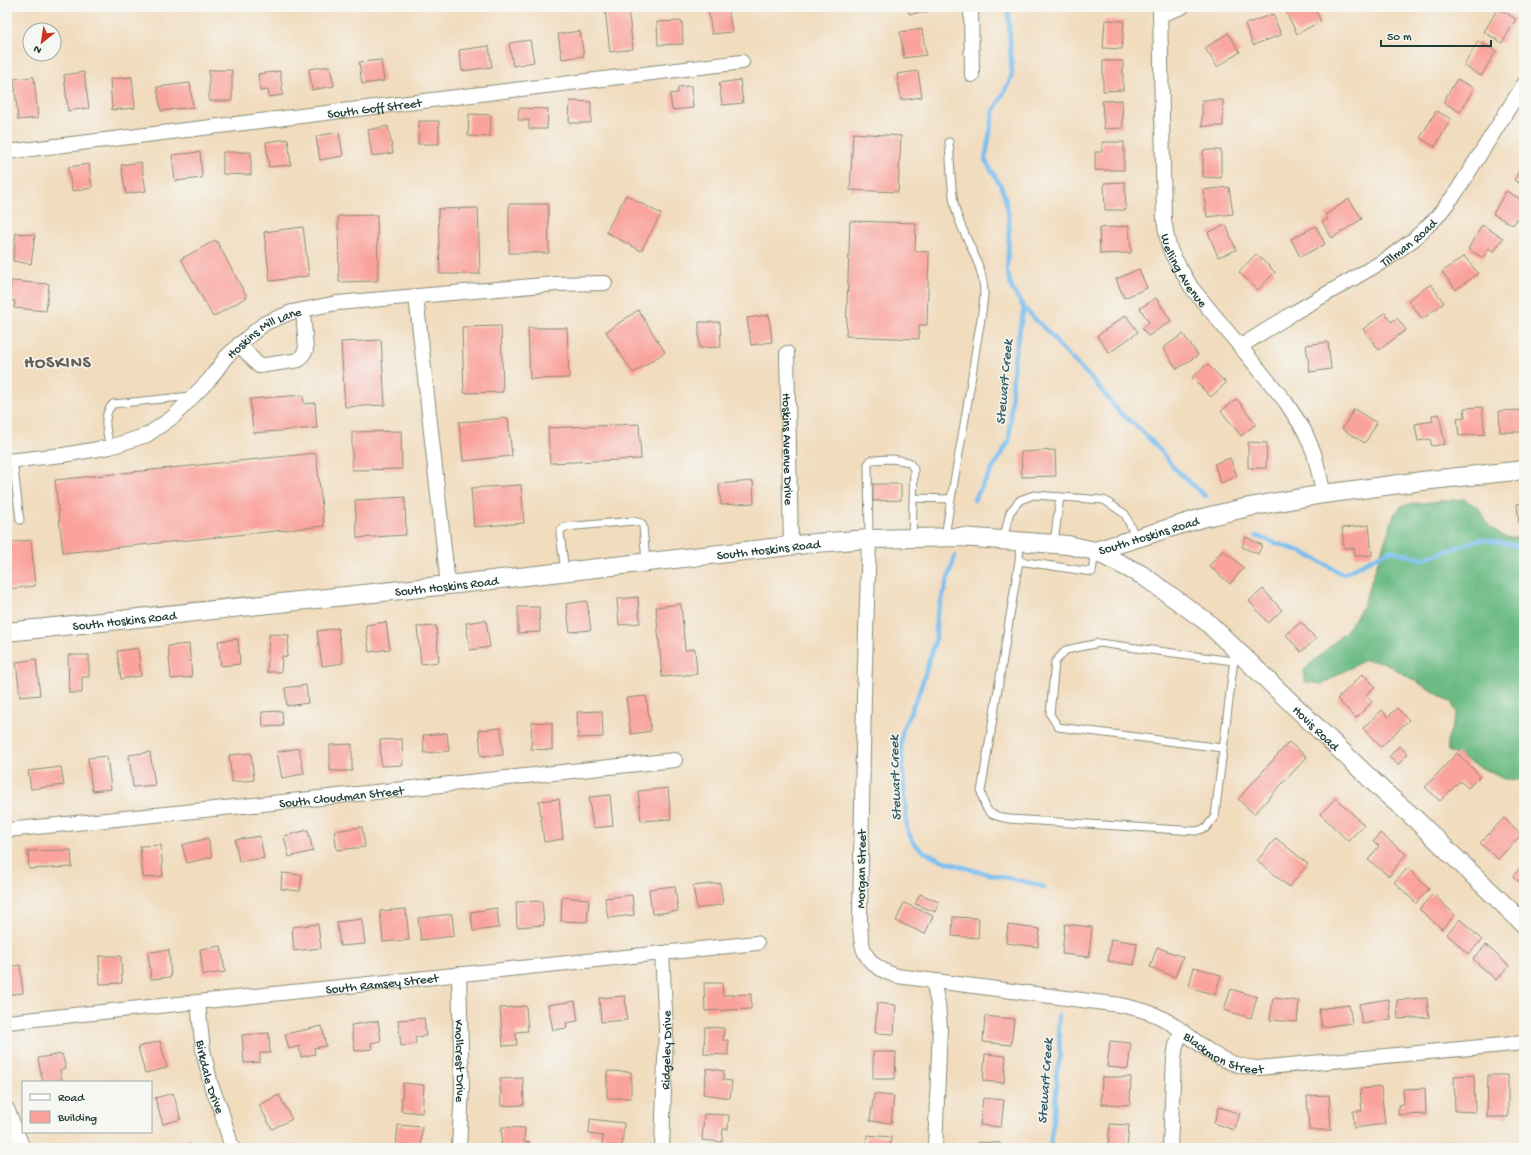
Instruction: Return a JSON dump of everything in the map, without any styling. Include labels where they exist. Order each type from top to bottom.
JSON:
[{"type":"street","points":[[971,7],[972,75]]},
{"type":"street","points":[[1160,11],[1182,7]]},
{"type":"street","name":"Welling Avenue","points":[[1160,11],[1164,220],[1168,243],[1177,265],[1191,287],[1286,402],[1304,430],[1314,453],[1324,494]]},
{"type":"street","name":"South Goff Street","points":[[7,152],[742,62]]},
{"type":"street","name":"Tillman Road","points":[[1241,346],[1302,308],[1387,259],[1414,239],[1436,218],[1455,194],[1524,84]]},
{"type":"street","name":"Hoskins Mill Lane","points":[[10,460],[63,455],[110,447],[147,435],[173,417],[210,379],[226,357],[239,344],[265,323],[292,312],[337,303],[556,284],[605,283]]},
{"type":"street","points":[[416,296],[448,585]]},
{"type":"street","points":[[239,344],[259,366],[299,360],[306,350],[303,310]]},
{"type":"street","name":"Hoskins Avenue Drive","points":[[787,353],[790,546]]},
{"type":"street","name":"South Hoskins Road","points":[[7,632],[448,585],[790,546],[869,539],[945,537],[1011,540],[1068,545],[1095,551],[1202,518],[1249,507],[1324,494],[1422,481],[1524,470]]},
{"type":"street","name":"Morgan Street","points":[[869,539],[864,696],[860,940],[868,959],[878,969],[897,976],[933,981]]},
{"type":"street","name":"Hovis Road","points":[[1095,551],[1142,575],[1207,622],[1234,654],[1524,924]]},
{"type":"street","name":"South Cloudman Street","points":[[7,830],[675,760]]},
{"type":"street","name":"South Ramsey Street","points":[[7,1022],[757,943]]},
{"type":"street","name":"Ridgeley Drive","points":[[662,953],[666,1029],[662,1148]]},
{"type":"street","name":"Knollcrest Drive","points":[[459,974],[462,1088],[459,1148]]},
{"type":"street","points":[[933,981],[938,1004],[940,1028],[934,1148]]},
{"type":"street","name":"Blackmon Street","points":[[933,981],[1142,1009],[1172,1023],[1218,1057],[1230,1063],[1248,1068],[1524,1043]]},
{"type":"street","name":"Birkdale Drive","points":[[198,1002],[203,1050],[211,1085],[220,1107],[232,1148]]},
{"type":"street","points":[[1170,1148],[1174,1058],[1176,1045],[1182,1031]]},
{"type":"street","points":[[7,1109],[23,1148]]},
{"type":"lane","points":[[945,537],[970,393],[984,293],[979,263],[967,240],[956,210],[948,142]]},
{"type":"lane","points":[[110,447],[106,425],[109,408],[113,404],[193,396]]},
{"type":"lane","points":[[869,539],[868,464],[871,460],[892,459],[909,462],[914,469],[912,538]]},
{"type":"lane","points":[[10,460],[20,520]]},
{"type":"lane","points":[[1136,538],[1125,514],[1104,500],[1034,495],[1020,500],[1010,512],[1011,540],[1019,561],[981,792],[985,808],[993,816],[1009,819],[1196,831],[1206,828],[1215,816],[1234,654],[1099,643],[1066,650],[1055,662],[1050,714],[1058,727],[1222,748]]},
{"type":"lane","points":[[1054,544],[1060,497]]},
{"type":"lane","points":[[913,498],[951,498]]},
{"type":"lane","points":[[565,572],[560,533],[565,527],[632,521],[641,524],[643,526],[646,562]]},
{"type":"lane","points":[[1019,561],[1092,572],[1095,551]]},
{"type":"green space","points":[[1463,499],[1478,507],[1489,526],[1504,537],[1524,539],[1524,780],[1504,779],[1448,751],[1447,741],[1457,713],[1451,702],[1383,662],[1364,660],[1322,684],[1305,682],[1304,670],[1345,632],[1362,608],[1394,515],[1402,505]]},
{"type":"building","points":[[628,7],[633,49],[610,52],[605,9]]},
{"type":"building","points":[[728,7],[732,32],[712,34],[708,9]]},
{"type":"building","points":[[909,7],[927,7],[927,12],[909,14]]},
{"type":"building","points":[[1296,7],[1314,7],[1321,21],[1297,34],[1286,12]]},
{"type":"building","points":[[1498,8],[1516,19],[1502,43],[1484,32]]},
{"type":"building","points":[[1273,14],[1281,35],[1253,45],[1245,24]]},
{"type":"building","points":[[1105,20],[1124,21],[1122,49],[1103,48]]},
{"type":"building","points":[[682,21],[683,44],[658,45],[657,22]]},
{"type":"building","points":[[922,29],[926,55],[904,58],[900,32]]},
{"type":"building","points":[[580,31],[584,56],[562,59],[558,34]]},
{"type":"building","points":[[1228,33],[1240,52],[1217,67],[1205,48]]},
{"type":"building","points":[[530,40],[534,62],[513,66],[509,43]]},
{"type":"building","points":[[1478,41],[1496,51],[1481,76],[1464,66]]},
{"type":"building","points":[[489,46],[492,67],[462,71],[459,50]]},
{"type":"building","points":[[381,60],[384,81],[362,84],[359,62]]},
{"type":"building","points":[[1103,61],[1123,61],[1123,90],[1103,91]]},
{"type":"building","points":[[330,66],[334,86],[312,90],[309,69]]},
{"type":"building","points":[[209,70],[232,70],[232,101],[209,101]]},
{"type":"building","points":[[280,71],[283,95],[269,97],[268,90],[260,91],[258,74]]},
{"type":"building","points":[[918,71],[922,97],[901,100],[897,74]]},
{"type":"building","points":[[84,72],[89,108],[68,111],[64,75]]},
{"type":"building","points":[[34,77],[38,118],[18,120],[14,79]]},
{"type":"building","points":[[132,77],[135,108],[112,110],[110,79]]},
{"type":"building","points":[[1457,79],[1474,88],[1460,112],[1443,102]]},
{"type":"building","points":[[740,80],[743,103],[722,105],[719,83]]},
{"type":"building","points":[[190,83],[193,107],[161,111],[157,87]]},
{"type":"building","points":[[691,86],[693,108],[672,110],[670,94],[678,93],[678,87]]},
{"type":"building","points":[[1122,100],[1123,128],[1104,129],[1102,101]]},
{"type":"building","points":[[1202,100],[1223,100],[1223,126],[1202,126]]},
{"type":"building","points":[[570,101],[591,102],[591,123],[569,123]]},
{"type":"building","points":[[519,108],[548,109],[547,129],[529,129],[529,120],[518,120]]},
{"type":"building","points":[[1436,111],[1451,119],[1435,147],[1420,138]]},
{"type":"building","points":[[469,114],[491,115],[490,137],[468,136]]},
{"type":"building","points":[[419,121],[439,121],[439,144],[418,144]]},
{"type":"building","points":[[388,126],[393,153],[372,156],[368,130]]},
{"type":"building","points":[[339,132],[343,156],[320,160],[316,136]]},
{"type":"building","points":[[853,133],[901,136],[898,192],[850,190]]},
{"type":"building","points":[[288,139],[291,165],[269,167],[266,142]]},
{"type":"building","points":[[1102,142],[1124,142],[1124,170],[1095,170],[1095,152],[1102,152]]},
{"type":"building","points":[[1203,150],[1221,150],[1221,178],[1203,177]]},
{"type":"building","points":[[200,152],[202,178],[175,181],[172,155]]},
{"type":"building","points":[[223,152],[251,152],[251,175],[223,174]]},
{"type":"building","points":[[141,162],[146,191],[126,194],[121,165]]},
{"type":"building","points":[[1524,163],[1524,186],[1514,180]]},
{"type":"building","points":[[89,164],[92,188],[72,191],[68,167]]},
{"type":"building","points":[[1125,182],[1126,210],[1105,210],[1104,183]]},
{"type":"building","points":[[1229,187],[1233,214],[1207,217],[1203,190]]},
{"type":"building","points":[[1506,191],[1524,201],[1524,223],[1517,219],[1513,225],[1493,214]]},
{"type":"building","points":[[626,195],[661,214],[641,251],[606,232]]},
{"type":"building","points":[[1349,199],[1362,219],[1332,238],[1322,222],[1328,219],[1325,215]]},
{"type":"building","points":[[509,204],[548,204],[549,253],[509,253]]},
{"type":"building","points":[[478,208],[480,274],[440,274],[438,209]]},
{"type":"building","points":[[377,215],[378,281],[339,282],[338,216]]},
{"type":"building","points":[[850,221],[916,223],[915,251],[929,252],[927,325],[919,325],[919,339],[846,336]]},
{"type":"building","points":[[1226,225],[1236,250],[1218,257],[1208,232]]},
{"type":"building","points":[[1482,225],[1503,238],[1494,252],[1489,248],[1483,258],[1468,249]]},
{"type":"building","points":[[1129,226],[1131,253],[1100,254],[1099,228]]},
{"type":"building","points":[[1316,226],[1325,244],[1300,257],[1291,239]]},
{"type":"building","points":[[303,227],[309,276],[270,281],[264,232]]},
{"type":"building","points":[[16,233],[35,235],[31,264],[13,261]]},
{"type":"building","points":[[216,240],[247,297],[213,317],[181,259]]},
{"type":"building","points":[[1256,254],[1275,272],[1258,290],[1239,272]]},
{"type":"building","points":[[1464,256],[1478,273],[1456,290],[1442,272]]},
{"type":"building","points":[[1139,269],[1147,288],[1124,298],[1116,279]]},
{"type":"building","points":[[11,281],[49,284],[46,311],[14,308],[15,301],[7,300],[7,289],[10,290]]},
{"type":"building","points":[[1431,284],[1444,303],[1422,319],[1408,300]]},
{"type":"building","points":[[1156,298],[1171,321],[1148,336],[1142,328],[1149,323],[1140,308]]},
{"type":"building","points":[[638,310],[665,352],[633,373],[606,332]]},
{"type":"building","points":[[1385,313],[1391,322],[1397,318],[1406,330],[1379,350],[1363,329]]},
{"type":"building","points":[[769,315],[772,342],[751,345],[747,318]]},
{"type":"building","points":[[1126,315],[1138,332],[1109,353],[1097,336]]},
{"type":"building","points":[[699,322],[720,322],[721,347],[699,348]]},
{"type":"building","points":[[501,326],[503,392],[464,393],[462,327]]},
{"type":"building","points":[[528,328],[567,328],[569,378],[530,379]]},
{"type":"building","points":[[1183,334],[1198,355],[1177,369],[1163,348]]},
{"type":"building","points":[[381,340],[385,405],[345,407],[341,342]]},
{"type":"building","points":[[1328,342],[1331,369],[1310,372],[1306,345]]},
{"type":"building","points":[[1207,364],[1226,383],[1211,397],[1192,378]]},
{"type":"building","points":[[303,395],[304,404],[315,403],[317,428],[253,433],[250,399]]},
{"type":"building","points":[[1237,399],[1256,424],[1241,436],[1221,411]]},
{"type":"building","points":[[1482,407],[1485,434],[1459,436],[1457,418],[1465,417],[1464,408]]},
{"type":"building","points":[[1354,409],[1377,423],[1365,443],[1342,429]]},
{"type":"building","points":[[1524,410],[1524,432],[1500,432],[1499,411]]},
{"type":"building","points":[[1439,414],[1445,444],[1432,446],[1430,439],[1418,441],[1415,424],[1433,421],[1432,415]]},
{"type":"building","points":[[508,418],[512,456],[463,461],[459,422]]},
{"type":"building","points":[[639,424],[641,459],[550,463],[548,428]]},
{"type":"building","points":[[401,431],[402,469],[352,470],[352,432]]},
{"type":"building","points":[[1248,442],[1267,443],[1266,468],[1248,468]]},
{"type":"building","points":[[1055,450],[1056,476],[1022,477],[1021,452]]},
{"type":"building","points":[[316,453],[324,526],[63,553],[55,480]]},
{"type":"building","points":[[1230,458],[1237,476],[1221,483],[1214,464]]},
{"type":"building","points":[[753,481],[754,503],[721,505],[719,484]]},
{"type":"building","points":[[873,484],[901,484],[901,500],[873,501]]},
{"type":"building","points":[[521,485],[524,523],[474,527],[471,488]]},
{"type":"building","points":[[405,497],[406,535],[357,538],[355,500]]},
{"type":"building","points":[[1524,503],[1524,523],[1519,524],[1517,504]]},
{"type":"building","points":[[1369,525],[1372,555],[1355,556],[1354,548],[1344,548],[1342,528]]},
{"type":"building","points":[[1246,537],[1262,545],[1258,554],[1242,547]]},
{"type":"building","points":[[31,540],[35,586],[7,589],[7,543]]},
{"type":"building","points":[[1223,550],[1244,568],[1230,584],[1209,566]]},
{"type":"building","points":[[1263,589],[1282,610],[1268,623],[1249,601]]},
{"type":"building","points":[[638,597],[640,623],[619,625],[617,599]]},
{"type":"building","points":[[587,601],[591,630],[570,632],[566,604]]},
{"type":"building","points":[[681,604],[685,650],[695,649],[697,674],[662,677],[656,607]]},
{"type":"building","points":[[518,607],[539,607],[540,632],[518,633]]},
{"type":"building","points":[[486,620],[490,647],[470,650],[466,623]]},
{"type":"building","points":[[386,622],[390,649],[369,652],[366,625]]},
{"type":"building","points":[[1301,622],[1316,639],[1301,652],[1286,635]]},
{"type":"building","points":[[436,626],[439,662],[421,664],[417,627]]},
{"type":"building","points":[[338,628],[343,663],[322,666],[317,631]]},
{"type":"building","points":[[269,634],[289,635],[287,657],[282,656],[281,672],[267,672]]},
{"type":"building","points":[[238,639],[240,664],[221,666],[218,641]]},
{"type":"building","points":[[189,644],[192,677],[171,679],[168,646]]},
{"type":"building","points":[[138,648],[141,676],[121,679],[117,651]]},
{"type":"building","points":[[68,655],[89,655],[89,677],[82,677],[82,693],[69,693]]},
{"type":"building","points":[[36,659],[40,695],[20,697],[16,662]]},
{"type":"building","points":[[1363,674],[1375,686],[1366,695],[1372,702],[1356,718],[1337,699]]},
{"type":"building","points":[[306,685],[308,703],[287,706],[285,688]]},
{"type":"building","points":[[646,696],[651,731],[631,734],[626,698]]},
{"type":"building","points":[[1397,708],[1409,720],[1381,747],[1363,728],[1382,710],[1388,717]]},
{"type":"building","points":[[282,711],[283,726],[263,727],[262,712]]},
{"type":"building","points":[[602,711],[603,737],[578,738],[577,712]]},
{"type":"building","points":[[532,722],[552,723],[552,750],[531,749]]},
{"type":"building","points":[[501,728],[503,755],[481,757],[479,730]]},
{"type":"building","points":[[447,733],[449,751],[424,753],[423,735]]},
{"type":"building","points":[[402,739],[403,765],[381,766],[380,740]]},
{"type":"building","points":[[1289,742],[1307,757],[1254,814],[1238,799]]},
{"type":"building","points":[[352,744],[352,771],[330,771],[330,745]]},
{"type":"building","points":[[1399,746],[1408,754],[1398,765],[1389,757]]},
{"type":"building","points":[[299,748],[304,774],[282,778],[277,752]]},
{"type":"building","points":[[150,752],[155,785],[133,787],[129,755]]},
{"type":"building","points":[[251,753],[254,780],[232,782],[229,755]]},
{"type":"building","points":[[1457,753],[1480,776],[1468,788],[1460,781],[1440,801],[1425,787]]},
{"type":"building","points":[[107,756],[111,789],[92,791],[88,758]]},
{"type":"building","points":[[61,767],[64,785],[31,789],[28,771]]},
{"type":"building","points":[[668,788],[671,819],[641,821],[638,791]]},
{"type":"building","points":[[610,795],[613,826],[593,828],[589,797]]},
{"type":"building","points":[[1336,798],[1364,825],[1348,841],[1320,814]]},
{"type":"building","points":[[559,799],[563,839],[544,842],[539,801]]},
{"type":"building","points":[[1504,818],[1521,835],[1498,859],[1480,843]]},
{"type":"building","points":[[362,827],[365,847],[337,850],[334,831]]},
{"type":"building","points":[[308,830],[313,851],[289,857],[284,836]]},
{"type":"building","points":[[1380,833],[1406,854],[1389,876],[1368,860],[1379,846],[1373,842]]},
{"type":"building","points":[[260,836],[264,858],[239,862],[235,840]]},
{"type":"building","points":[[208,838],[212,857],[187,863],[182,845]]},
{"type":"building","points":[[1276,838],[1308,864],[1289,887],[1257,861]]},
{"type":"building","points":[[161,845],[163,876],[143,878],[140,846]]},
{"type":"building","points":[[71,850],[72,867],[29,869],[28,851]]},
{"type":"building","points":[[7,858],[10,879],[7,880]]},
{"type":"building","points":[[1524,864],[1524,887],[1513,876]]},
{"type":"building","points":[[1408,868],[1429,889],[1416,903],[1394,882]]},
{"type":"building","points":[[282,873],[302,875],[300,891],[281,889]]},
{"type":"building","points":[[720,883],[723,904],[697,909],[693,886]]},
{"type":"building","points":[[675,886],[678,911],[652,914],[649,889]]},
{"type":"building","points":[[920,894],[939,902],[935,912],[915,904]]},
{"type":"building","points":[[1433,894],[1455,915],[1442,929],[1419,909]]},
{"type":"building","points":[[632,895],[634,915],[608,918],[605,898]]},
{"type":"building","points":[[562,897],[589,899],[587,922],[561,921]]},
{"type":"building","points":[[542,901],[544,925],[517,927],[516,902]]},
{"type":"building","points":[[904,903],[933,916],[925,934],[896,921]]},
{"type":"building","points":[[497,908],[499,928],[473,931],[471,912]]},
{"type":"building","points":[[406,909],[409,940],[383,942],[380,911]]},
{"type":"building","points":[[452,914],[454,936],[421,940],[418,918]]},
{"type":"building","points":[[953,917],[979,918],[978,938],[952,936]]},
{"type":"building","points":[[362,919],[365,944],[340,946],[337,922]]},
{"type":"building","points":[[1460,919],[1482,940],[1468,954],[1447,934]]},
{"type":"building","points":[[318,924],[321,948],[294,951],[292,927]]},
{"type":"building","points":[[1065,924],[1092,927],[1089,957],[1062,954]]},
{"type":"building","points":[[1008,925],[1040,929],[1038,947],[1006,943]]},
{"type":"building","points":[[1111,939],[1137,943],[1134,965],[1108,961]]},
{"type":"building","points":[[1486,945],[1509,966],[1496,980],[1473,959]]},
{"type":"building","points":[[221,946],[225,972],[203,975],[200,949]]},
{"type":"building","points":[[1157,947],[1183,957],[1175,977],[1150,967]]},
{"type":"building","points":[[169,950],[171,977],[151,979],[148,952]]},
{"type":"building","points":[[99,956],[121,956],[122,983],[100,984]]},
{"type":"building","points":[[20,965],[23,993],[7,995],[7,967]]},
{"type":"building","points":[[1194,967],[1221,975],[1215,995],[1189,987]]},
{"type":"building","points":[[704,983],[722,983],[723,995],[751,994],[751,1009],[705,1011]]},
{"type":"building","points":[[1231,989],[1257,997],[1251,1018],[1224,1010]]},
{"type":"building","points":[[625,996],[627,1020],[601,1022],[599,998]]},
{"type":"building","points":[[1273,998],[1299,1001],[1297,1022],[1270,1020]]},
{"type":"building","points":[[1427,998],[1429,1017],[1398,1019],[1397,1000]]},
{"type":"building","points":[[1388,999],[1391,1019],[1362,1024],[1359,1004]]},
{"type":"building","points":[[575,1001],[578,1021],[566,1023],[567,1028],[553,1030],[548,1005]]},
{"type":"building","points":[[877,1003],[896,1005],[894,1034],[875,1033]]},
{"type":"building","points":[[1349,1005],[1352,1023],[1322,1027],[1319,1009]]},
{"type":"building","points":[[526,1006],[528,1031],[516,1032],[517,1045],[503,1046],[500,1008]]},
{"type":"building","points":[[985,1016],[1014,1019],[1011,1045],[983,1042]]},
{"type":"building","points":[[424,1018],[426,1036],[415,1037],[416,1044],[401,1046],[398,1020]]},
{"type":"building","points":[[378,1021],[381,1041],[371,1043],[372,1049],[355,1051],[351,1025]]},
{"type":"building","points":[[322,1026],[326,1046],[314,1048],[315,1054],[301,1057],[299,1046],[289,1049],[285,1034]]},
{"type":"building","points":[[705,1027],[724,1028],[723,1040],[728,1040],[728,1055],[704,1054]]},
{"type":"building","points":[[269,1033],[270,1053],[260,1053],[260,1062],[244,1063],[242,1035]]},
{"type":"building","points":[[160,1041],[167,1068],[145,1073],[138,1047]]},
{"type":"building","points":[[1110,1041],[1131,1043],[1128,1069],[1107,1067]]},
{"type":"building","points":[[873,1052],[896,1052],[895,1079],[873,1079]]},
{"type":"building","points":[[62,1054],[66,1068],[60,1070],[62,1081],[43,1081],[38,1058]]},
{"type":"building","points":[[985,1054],[1006,1056],[1004,1083],[983,1081]]},
{"type":"building","points":[[707,1068],[724,1071],[723,1080],[732,1081],[730,1098],[703,1094]]},
{"type":"building","points":[[607,1071],[631,1072],[631,1098],[607,1098]]},
{"type":"building","points":[[1474,1075],[1475,1112],[1455,1111],[1454,1076]]},
{"type":"building","points":[[1488,1075],[1508,1075],[1508,1117],[1487,1117]]},
{"type":"building","points":[[1102,1077],[1131,1077],[1130,1105],[1101,1104]]},
{"type":"building","points":[[523,1078],[524,1105],[501,1106],[500,1079]]},
{"type":"building","points":[[403,1083],[424,1085],[422,1113],[401,1111]]},
{"type":"building","points":[[1381,1087],[1385,1124],[1354,1128],[1353,1111],[1362,1111],[1360,1089]]},
{"type":"building","points":[[1425,1088],[1426,1114],[1398,1115],[1398,1105],[1404,1104],[1403,1089]]},
{"type":"building","points":[[173,1093],[181,1119],[163,1124],[155,1098]]},
{"type":"building","points":[[874,1094],[894,1096],[891,1123],[870,1121]]},
{"type":"building","points":[[279,1095],[292,1119],[272,1129],[259,1105]]},
{"type":"building","points":[[1329,1095],[1331,1130],[1309,1130],[1307,1096]]},
{"type":"building","points":[[983,1098],[1004,1100],[1001,1127],[980,1125]]},
{"type":"building","points":[[1219,1107],[1240,1114],[1234,1130],[1214,1123]]},
{"type":"building","points":[[704,1114],[729,1115],[728,1129],[723,1129],[722,1142],[702,1140]]},
{"type":"building","points":[[590,1119],[624,1123],[622,1148],[602,1147],[603,1136],[589,1134]]},
{"type":"building","points":[[1110,1124],[1129,1125],[1127,1148],[1108,1148]]},
{"type":"building","points":[[398,1125],[422,1127],[421,1148],[396,1148]]},
{"type":"building","points":[[502,1127],[525,1128],[524,1142],[530,1143],[530,1148],[501,1148]]},
{"type":"building","points":[[867,1135],[891,1137],[890,1148],[866,1147]]},
{"type":"building","points":[[979,1142],[1000,1143],[1000,1148],[978,1148]]},
{"type":"building","points":[[84,1144],[85,1148],[69,1148]]},
{"type":"building","points":[[190,1144],[191,1148],[172,1148],[172,1147]]},
{"type":"building","points":[[298,1144],[299,1148],[284,1148],[284,1147]]},
{"type":"waterway","name":"Stewart Creek","points":[[1008,7],[1012,75],[994,110],[985,160],[1001,186],[1005,197],[1009,218],[1007,271],[1012,289],[1024,308],[1094,381],[1119,412],[1140,429],[1161,451],[1174,468],[1205,496]]},
{"type":"waterway","name":"Stewart Creek","points":[[974,500],[1009,441],[1014,359],[1024,308]]},
{"type":"waterway","points":[[1256,536],[1302,552],[1343,574],[1390,550],[1423,559],[1481,539],[1524,547]]},
{"type":"waterway","name":"Stewart Creek","points":[[955,556],[936,618],[936,638],[920,690],[903,729],[901,742],[907,829],[914,844],[923,851],[944,861],[976,871],[1039,885],[1044,888]]},
{"type":"waterway","name":"Stewart Creek","points":[[1050,1148],[1057,1085],[1056,1076],[1060,1058],[1058,1015]]},
{"type":"district","name":"HOSKINS","points":[[58,361]]}]
